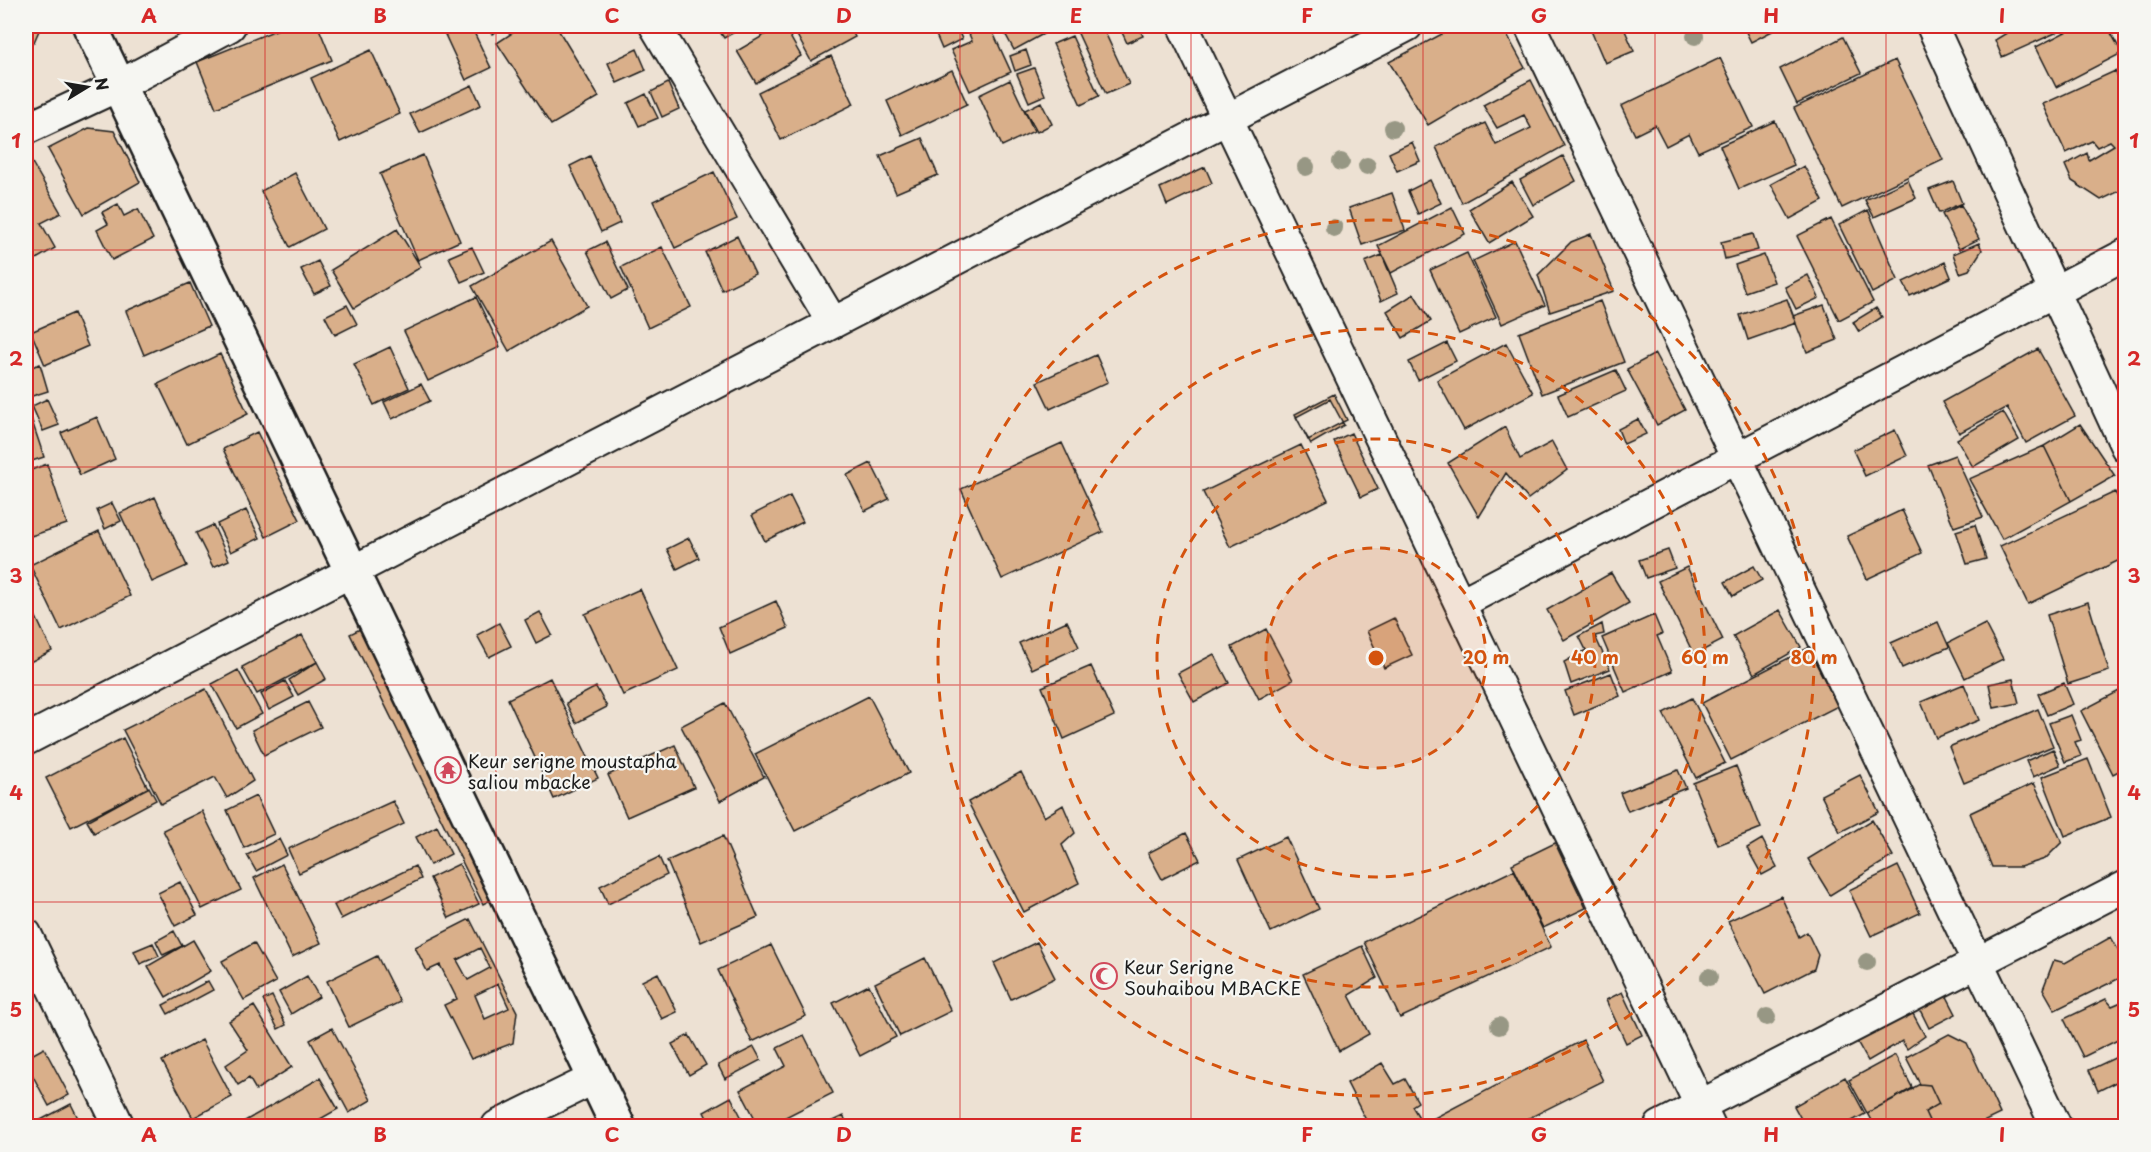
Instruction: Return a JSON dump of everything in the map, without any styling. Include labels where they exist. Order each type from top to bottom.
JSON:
[{"type":"street","points":[[90,26],[350,572],[618,1126]]},
{"type":"street","points":[[26,129],[118,86],[230,26]]},
{"type":"street","points":[[655,26],[833,323]]},
{"type":"street","points":[[1183,26],[1705,1116]]},
{"type":"street","points":[[26,740],[1407,26]]},
{"type":"street","points":[[1530,26],[2056,1126]]},
{"type":"street","points":[[1932,26],[2126,447]]},
{"type":"street","points":[[1461,603],[2126,254]]},
{"type":"street","points":[[1660,1126],[1705,1116],[1978,963],[2126,886]]},
{"type":"street","points":[[26,934],[119,1126]]},
{"type":"street","points":[[497,1126],[594,1078]]},
{"type":"building","points":[[26,26],[41,26],[34,42],[26,46]]},
{"type":"building","points":[[286,26],[318,26],[332,60],[216,108],[197,62]]},
{"type":"building","points":[[441,26],[471,26],[491,68],[466,80]]},
{"type":"building","points":[[487,26],[509,26],[492,34]]},
{"type":"building","points":[[523,26],[556,26],[599,97],[551,125],[497,43]]},
{"type":"building","points":[[716,26],[745,26],[724,38]]},
{"type":"building","points":[[780,26],[784,26],[801,56],[756,83],[737,51]]},
{"type":"building","points":[[792,26],[849,26],[855,37],[811,61]]},
{"type":"building","points":[[956,26],[962,39],[942,49],[936,35]]},
{"type":"building","points":[[990,26],[1011,72],[970,91],[951,50],[972,41],[969,34]]},
{"type":"building","points":[[1001,26],[1058,26],[1014,50]]},
{"type":"building","points":[[1102,26],[1129,84],[1106,94],[1075,27]]},
{"type":"building","points":[[1119,26],[1138,26],[1143,36],[1127,43]]},
{"type":"building","points":[[1457,26],[1502,26],[1525,68],[1428,125],[1389,62]]},
{"type":"building","points":[[1589,26],[1623,26],[1634,51],[1605,63]]},
{"type":"building","points":[[1743,26],[1782,26],[1751,42]]},
{"type":"building","points":[[2014,26],[2071,26],[2002,57],[1995,40],[2015,28]]},
{"type":"building","points":[[2077,26],[2107,26],[2122,53],[2056,87],[2036,47]]},
{"type":"building","points":[[1072,36],[1099,96],[1081,105],[1053,44]]},
{"type":"building","points":[[1843,37],[1861,73],[1797,104],[1780,69]]},
{"type":"building","points":[[637,49],[646,70],[617,83],[608,63]]},
{"type":"building","points":[[371,50],[400,114],[340,142],[311,78]]},
{"type":"building","points":[[1026,50],[1031,65],[1015,71],[1010,56]]},
{"type":"building","points":[[831,56],[854,104],[781,140],[758,92]]},
{"type":"building","points":[[1720,58],[1753,127],[1698,152],[1689,134],[1666,146],[1655,125],[1635,135],[1621,106]]},
{"type":"building","points":[[1895,60],[1943,160],[1842,208],[1794,108]]},
{"type":"building","points":[[1034,68],[1045,95],[1029,102],[1017,74]]},
{"type":"building","points":[[952,70],[967,104],[902,135],[887,101]]},
{"type":"building","points":[[2115,71],[2126,93],[2126,188],[2101,200],[2072,181],[2065,165],[2087,153],[2089,160],[2114,145],[2110,141],[2097,147],[2092,141],[2066,153],[2043,104]]},
{"type":"building","points":[[1010,80],[1034,131],[1002,146],[979,95]]},
{"type":"building","points":[[1531,80],[1564,146],[1462,203],[1436,147],[1485,123],[1496,145],[1531,128],[1524,115],[1497,128],[1483,105]]},
{"type":"building","points":[[668,83],[679,109],[662,117],[651,92]]},
{"type":"building","points":[[472,85],[481,105],[420,133],[410,114]]},
{"type":"building","points":[[646,94],[658,118],[639,126],[628,103]]},
{"type":"building","points":[[1041,102],[1052,124],[1037,132],[1025,110]]},
{"type":"building","points":[[1775,121],[1794,165],[1739,189],[1720,146]]},
{"type":"building","points":[[89,128],[114,131],[140,182],[84,214],[48,149]]},
{"type":"building","points":[[922,138],[938,175],[896,193],[880,156]]},
{"type":"building","points":[[1412,142],[1420,161],[1397,171],[1389,153]]},
{"type":"building","points":[[423,155],[460,241],[418,260],[380,174]]},
{"type":"building","points":[[590,156],[620,223],[601,232],[570,166]]},
{"type":"building","points":[[1563,156],[1576,181],[1533,205],[1520,180]]},
{"type":"building","points":[[30,159],[61,213],[41,223],[55,248],[26,265],[26,162]]},
{"type":"building","points":[[1804,166],[1823,201],[1790,219],[1771,184]]},
{"type":"building","points":[[1205,167],[1212,183],[1167,205],[1160,188]]},
{"type":"building","points":[[714,172],[737,219],[675,248],[653,201]]},
{"type":"building","points":[[295,173],[324,229],[290,247],[261,191]]},
{"type":"building","points":[[1430,180],[1441,203],[1418,214],[1408,191]]},
{"type":"building","points":[[1908,180],[1916,198],[1874,217],[1865,200]]},
{"type":"building","points":[[1953,181],[1962,203],[1939,213],[1929,190]]},
{"type":"building","points":[[1512,182],[1533,216],[1489,243],[1469,209]]},
{"type":"building","points":[[1392,193],[1405,230],[1362,245],[1349,208]]},
{"type":"building","points":[[118,204],[124,216],[138,209],[153,239],[112,260],[97,230],[108,224],[102,212]]},
{"type":"building","points":[[1961,205],[1979,239],[1959,249],[1942,214]]},
{"type":"building","points":[[1452,207],[1465,234],[1391,273],[1378,246]]},
{"type":"building","points":[[1868,210],[1898,280],[1872,293],[1839,225]]},
{"type":"building","points":[[1831,219],[1873,302],[1839,320],[1797,236]]},
{"type":"building","points":[[397,229],[421,267],[354,308],[331,270]]},
{"type":"building","points":[[1591,234],[1614,291],[1550,312],[1538,275],[1571,242]]},
{"type":"building","points":[[1753,234],[1758,250],[1725,259],[1721,242]]},
{"type":"building","points":[[737,236],[755,274],[722,290],[705,252]]},
{"type":"building","points":[[551,241],[587,306],[509,351],[472,286]]},
{"type":"building","points":[[1515,241],[1545,305],[1502,324],[1473,261]]},
{"type":"building","points":[[605,242],[628,290],[611,299],[587,251]]},
{"type":"building","points":[[1979,243],[1982,250],[1969,270],[1960,273],[1953,254]]},
{"type":"building","points":[[472,247],[484,272],[461,282],[449,257]]},
{"type":"building","points":[[662,247],[691,307],[648,328],[621,267]]},
{"type":"building","points":[[1467,253],[1496,317],[1459,334],[1430,270]]},
{"type":"building","points":[[1382,255],[1398,293],[1381,301],[1365,262]]},
{"type":"building","points":[[1764,255],[1774,282],[1745,292],[1735,265]]},
{"type":"building","points":[[318,261],[331,286],[314,294],[301,269]]},
{"type":"building","points":[[1945,262],[1951,277],[1910,296],[1903,282]]},
{"type":"building","points":[[1808,275],[1819,298],[1796,309],[1785,287]]},
{"type":"building","points":[[190,283],[209,326],[144,355],[126,311]]},
{"type":"building","points":[[1414,294],[1431,321],[1403,338],[1387,311]]},
{"type":"building","points":[[476,297],[500,347],[428,381],[404,331]]},
{"type":"building","points":[[1787,299],[1796,323],[1748,340],[1740,315]]},
{"type":"building","points":[[1600,301],[1624,362],[1542,394],[1519,333]]},
{"type":"building","points":[[347,305],[357,324],[335,335],[325,316]]},
{"type":"building","points":[[1824,305],[1837,340],[1807,352],[1793,316]]},
{"type":"building","points":[[1876,308],[1882,317],[1859,332],[1853,322]]},
{"type":"building","points":[[74,313],[88,346],[45,365],[31,332]]},
{"type":"building","points":[[1447,343],[1456,361],[1418,380],[1409,362]]},
{"type":"building","points":[[1506,343],[1533,393],[1464,430],[1437,380]]},
{"type":"building","points":[[390,347],[409,388],[374,405],[354,364]]},
{"type":"building","points":[[2038,349],[2075,416],[2026,443],[2007,407],[1959,433],[1942,402]]},
{"type":"building","points":[[220,354],[248,414],[187,444],[158,384]]},
{"type":"building","points":[[1655,354],[1685,410],[1657,425],[1627,369]]},
{"type":"building","points":[[1096,355],[1108,382],[1050,409],[1037,382]]},
{"type":"building","points":[[40,364],[48,391],[26,398],[26,369]]},
{"type":"building","points":[[1616,370],[1626,391],[1568,417],[1558,395]]},
{"type":"building","points":[[421,384],[430,401],[392,419],[384,402]]},
{"type":"building","points":[[1334,394],[1347,420],[1308,440],[1295,414]]},
{"type":"building","points":[[47,399],[59,425],[43,431],[32,406]]},
{"type":"building","points":[[1330,399],[1344,425],[1311,444],[1296,417]]},
{"type":"building","points":[[26,403],[44,457],[26,463]]},
{"type":"building","points":[[2003,412],[2019,440],[1973,467],[1957,439]]},
{"type":"building","points":[[97,417],[115,459],[80,475],[61,433]]},
{"type":"building","points":[[1638,419],[1646,434],[1624,444],[1618,429]]},
{"type":"building","points":[[2080,424],[2115,476],[2071,501],[2044,446]]},
{"type":"building","points":[[1505,427],[1520,459],[1552,442],[1567,470],[1528,499],[1506,473],[1479,517],[1448,463]]},
{"type":"building","points":[[1895,430],[1907,456],[1865,476],[1853,450]]},
{"type":"building","points":[[257,432],[300,520],[266,537],[223,449]]},
{"type":"building","points":[[1351,433],[1378,489],[1361,497],[1334,441]]},
{"type":"building","points":[[1062,443],[1103,532],[1002,579],[961,489]]},
{"type":"building","points":[[1301,445],[1328,500],[1230,547],[1203,492]]},
{"type":"building","points":[[2044,446],[2071,501],[2002,539],[1969,479]]},
{"type":"building","points":[[1955,455],[1983,517],[1954,527],[1928,465]]},
{"type":"building","points":[[871,463],[889,499],[865,511],[847,475]]},
{"type":"building","points":[[47,464],[67,524],[31,536],[26,519],[26,472]]},
{"type":"building","points":[[2115,492],[2126,515],[2126,557],[2028,604],[2000,546]]},
{"type":"building","points":[[790,496],[803,522],[765,541],[752,515]]},
{"type":"building","points":[[155,497],[187,566],[152,582],[120,513]]},
{"type":"building","points":[[112,503],[121,521],[105,529],[97,510]]},
{"type":"building","points":[[246,510],[260,538],[231,552],[217,524]]},
{"type":"building","points":[[1902,510],[1922,553],[1867,579],[1847,536]]},
{"type":"building","points":[[213,525],[229,560],[213,567],[196,533]]},
{"type":"building","points":[[1975,525],[1986,559],[1967,564],[1956,531]]},
{"type":"building","points":[[99,531],[130,596],[61,630],[30,565]]},
{"type":"building","points":[[689,538],[699,558],[677,569],[667,549]]},
{"type":"building","points":[[1668,550],[1675,568],[1646,578],[1639,560]]},
{"type":"building","points":[[1754,566],[1762,580],[1733,596],[1725,582]]},
{"type":"building","points":[[1687,567],[1723,640],[1694,655],[1658,581]]},
{"type":"building","points":[[1611,573],[1629,603],[1564,640],[1547,610]]},
{"type":"building","points":[[640,589],[678,670],[623,695],[585,614]]},
{"type":"building","points":[[26,596],[52,651],[26,664]]},
{"type":"building","points":[[776,601],[788,628],[730,654],[719,627]]},
{"type":"building","points":[[2088,602],[2109,671],[2068,684],[2047,615]]},
{"type":"building","points":[[1780,610],[1801,647],[1754,674],[1733,636]]},
{"type":"building","points":[[540,612],[552,635],[536,643],[525,620]]},
{"type":"building","points":[[1654,615],[1662,634],[1657,636],[1672,671],[1625,692],[1602,638]]},
{"type":"building","points":[[1394,618],[1412,655],[1384,668],[1367,631]]},
{"type":"building","points":[[1067,621],[1079,647],[1032,669],[1019,643]]},
{"type":"building","points":[[1938,622],[1949,647],[1902,668],[1891,643]]},
{"type":"building","points":[[499,623],[511,646],[489,657],[477,635]]},
{"type":"building","points":[[370,624],[504,893],[483,904],[350,634]]},
{"type":"building","points":[[1602,624],[1604,634],[1595,636],[1610,669],[1571,684],[1564,662],[1586,650],[1579,636]]},
{"type":"building","points":[[1985,624],[2003,659],[1965,678],[1948,643]]},
{"type":"building","points":[[1266,629],[1293,680],[1259,699],[1232,647]]},
{"type":"building","points":[[302,635],[317,662],[257,694],[242,667]]},
{"type":"building","points":[[1808,648],[1838,706],[1731,760],[1702,703]]},
{"type":"building","points":[[1214,654],[1229,683],[1194,702],[1178,673]]},
{"type":"building","points":[[317,662],[326,679],[298,695],[289,680]]},
{"type":"building","points":[[1091,666],[1114,716],[1064,739],[1042,687]]},
{"type":"building","points":[[238,670],[262,714],[236,728],[212,684]]},
{"type":"building","points":[[1611,673],[1620,696],[1574,715],[1565,691]]},
{"type":"building","points":[[550,678],[598,778],[554,799],[508,699]]},
{"type":"building","points":[[2013,679],[2019,703],[1994,708],[1989,684]]},
{"type":"building","points":[[285,681],[294,697],[269,710],[261,694]]},
{"type":"building","points":[[2064,683],[2073,704],[2047,715],[2038,694]]},
{"type":"building","points":[[1964,684],[1979,720],[1936,738],[1921,702]]},
{"type":"building","points":[[596,687],[607,707],[576,723],[566,703]]},
{"type":"building","points":[[206,689],[253,781],[227,798],[215,777],[161,804],[123,730]]},
{"type":"building","points":[[2121,690],[2126,699],[2126,767],[2113,774],[2081,711]]},
{"type":"building","points":[[869,696],[909,773],[795,831],[755,754]]},
{"type":"building","points":[[1692,698],[1725,763],[1696,778],[1663,713]]},
{"type":"building","points":[[308,702],[321,727],[264,755],[252,730]]},
{"type":"building","points":[[725,703],[764,777],[720,801],[681,726]]},
{"type":"building","points":[[2038,709],[2053,746],[1964,783],[1949,747]]},
{"type":"building","points":[[2071,715],[2081,740],[2075,742],[2081,756],[2065,762],[2049,723]]},
{"type":"building","points":[[123,738],[148,788],[71,827],[46,778]]},
{"type":"building","points":[[675,745],[694,787],[627,817],[608,775]]},
{"type":"building","points":[[2053,749],[2060,765],[2033,777],[2026,761]]},
{"type":"building","points":[[2088,759],[2111,817],[2065,836],[2042,777]]},
{"type":"building","points":[[1736,766],[1761,828],[1718,845],[1693,783]]},
{"type":"building","points":[[1678,770],[1686,788],[1628,811],[1620,793]]},
{"type":"building","points":[[1021,772],[1044,817],[1063,805],[1075,833],[1062,845],[1079,883],[1024,912],[968,802]]},
{"type":"building","points":[[1860,775],[1879,812],[1840,832],[1821,795]]},
{"type":"building","points":[[2034,783],[2062,842],[2045,859],[2020,867],[1992,867],[1970,813]]},
{"type":"building","points":[[149,787],[156,800],[94,833],[87,821]]},
{"type":"building","points":[[256,796],[274,834],[244,848],[227,810]]},
{"type":"building","points":[[393,801],[404,824],[299,873],[288,849]]},
{"type":"building","points":[[202,811],[241,890],[202,909],[163,830]]},
{"type":"building","points":[[1872,820],[1893,856],[1830,895],[1808,859]]},
{"type":"building","points":[[437,826],[451,854],[430,865],[416,837]]},
{"type":"building","points":[[1186,833],[1200,860],[1162,879],[1148,853]]},
{"type":"building","points":[[723,836],[758,917],[701,942],[667,861]]},
{"type":"building","points":[[1286,837],[1319,909],[1271,932],[1238,860]]},
{"type":"building","points":[[279,839],[287,855],[256,871],[247,855]]},
{"type":"building","points":[[1762,839],[1777,867],[1762,875],[1747,848]]},
{"type":"building","points":[[1555,843],[1586,908],[1543,928],[1512,864]]},
{"type":"building","points":[[659,857],[667,875],[608,904],[600,886]]},
{"type":"building","points":[[282,864],[321,943],[292,957],[254,878]]},
{"type":"building","points":[[459,864],[479,904],[449,918],[430,878]]},
{"type":"building","points":[[415,866],[421,879],[341,919],[334,905]]},
{"type":"building","points":[[1898,866],[1920,913],[1871,936],[1849,890]]},
{"type":"building","points":[[1514,870],[1551,947],[1400,1018],[1364,942]]},
{"type":"building","points":[[180,882],[197,915],[175,926],[158,893]]},
{"type":"building","points":[[1781,896],[1799,937],[1807,932],[1818,955],[1814,969],[1765,994],[1728,921]]},
{"type":"building","points":[[470,919],[517,1012],[513,1043],[471,1059],[444,1005],[457,999],[440,965],[427,971],[415,947]],"holes":[[[480,948],[490,968],[468,980],[457,960]],[[498,984],[509,1008],[485,1019],[475,995]]]},
{"type":"building","points":[[174,931],[182,946],[163,955],[156,941]]},
{"type":"building","points":[[2111,937],[2126,964],[2126,975],[2055,1010],[2043,989],[2054,960],[2065,963]]},
{"type":"building","points":[[193,940],[211,971],[166,997],[148,966]]},
{"type":"building","points":[[1037,942],[1055,978],[1011,999],[994,963]]},
{"type":"building","points":[[153,943],[159,956],[140,964],[134,951]]},
{"type":"building","points":[[254,943],[276,982],[244,1000],[222,961]]},
{"type":"building","points":[[771,945],[806,1016],[752,1042],[718,970]]},
{"type":"building","points":[[1362,946],[1377,978],[1349,995],[1369,1034],[1339,1051],[1303,974]]},
{"type":"building","points":[[377,956],[400,1002],[349,1027],[327,981]]},
{"type":"building","points":[[925,958],[951,1011],[900,1036],[875,983]]},
{"type":"building","points":[[658,973],[677,1012],[662,1019],[642,981]]},
{"type":"building","points":[[307,976],[319,997],[291,1014],[279,992]]},
{"type":"building","points":[[208,981],[213,990],[168,1014],[163,1005]]},
{"type":"building","points":[[1940,983],[1956,1014],[1929,1028],[1913,996]]},
{"type":"building","points":[[869,985],[896,1037],[860,1056],[833,1003]]},
{"type":"building","points":[[1622,992],[1642,1035],[1626,1043],[1606,1000]]},
{"type":"building","points":[[272,996],[286,1025],[278,1029],[263,1000]]},
{"type":"building","points":[[1905,999],[1925,1036],[1907,1049],[1902,1041],[1868,1061],[1850,1029]]},
{"type":"building","points":[[2106,999],[2112,1006],[2126,1000],[2126,1036],[2083,1057],[2064,1019]]},
{"type":"building","points":[[254,1006],[292,1067],[256,1090],[249,1078],[238,1085],[226,1065],[248,1050],[229,1021]]},
{"type":"building","points":[[332,1028],[371,1100],[349,1113],[310,1040]]},
{"type":"building","points":[[1949,1034],[1967,1043],[2000,1114],[1975,1126],[1931,1125],[1925,1112],[1939,1104],[1930,1085],[1920,1084],[1906,1057]]},
{"type":"building","points":[[689,1035],[706,1065],[689,1075],[672,1044]]},
{"type":"building","points":[[804,1035],[833,1093],[768,1126],[759,1126],[740,1090],[786,1066],[777,1048]]},
{"type":"building","points":[[202,1040],[232,1097],[193,1118],[162,1061]]},
{"type":"building","points":[[1583,1040],[1603,1081],[1513,1126],[1369,1126],[1347,1083],[1382,1063],[1395,1084],[1405,1079],[1418,1102],[1412,1106],[1423,1124]]},
{"type":"building","points":[[754,1047],[761,1060],[725,1079],[718,1065]]},
{"type":"building","points":[[44,1048],[69,1095],[49,1106],[26,1063],[26,1058]]},
{"type":"building","points":[[1895,1055],[1913,1089],[1867,1113],[1849,1080]]},
{"type":"building","points":[[2121,1055],[2126,1064],[2126,1077],[2098,1091],[2089,1070]]},
{"type":"building","points":[[1845,1077],[1865,1114],[1843,1126],[1805,1126],[1794,1106]]},
{"type":"building","points":[[320,1078],[338,1109],[308,1126],[236,1126]]},
{"type":"building","points":[[1920,1084],[1930,1085],[1939,1104],[1925,1112],[1931,1125],[1935,1123],[1937,1126],[1874,1126],[1867,1113]]},
{"type":"building","points":[[731,1097],[746,1126],[711,1126],[704,1112]]},
{"type":"building","points":[[71,1104],[82,1126],[35,1126],[33,1124]]},
{"type":"building","points":[[843,1116],[849,1126],[822,1126]]},
{"type":"place","name":"Keur serigne moustapha saliou mbacke","points":[[448,770]]},
{"type":"place","name":"Keur Serigne Souhaibou MBACKE","points":[[1104,976]]}]
